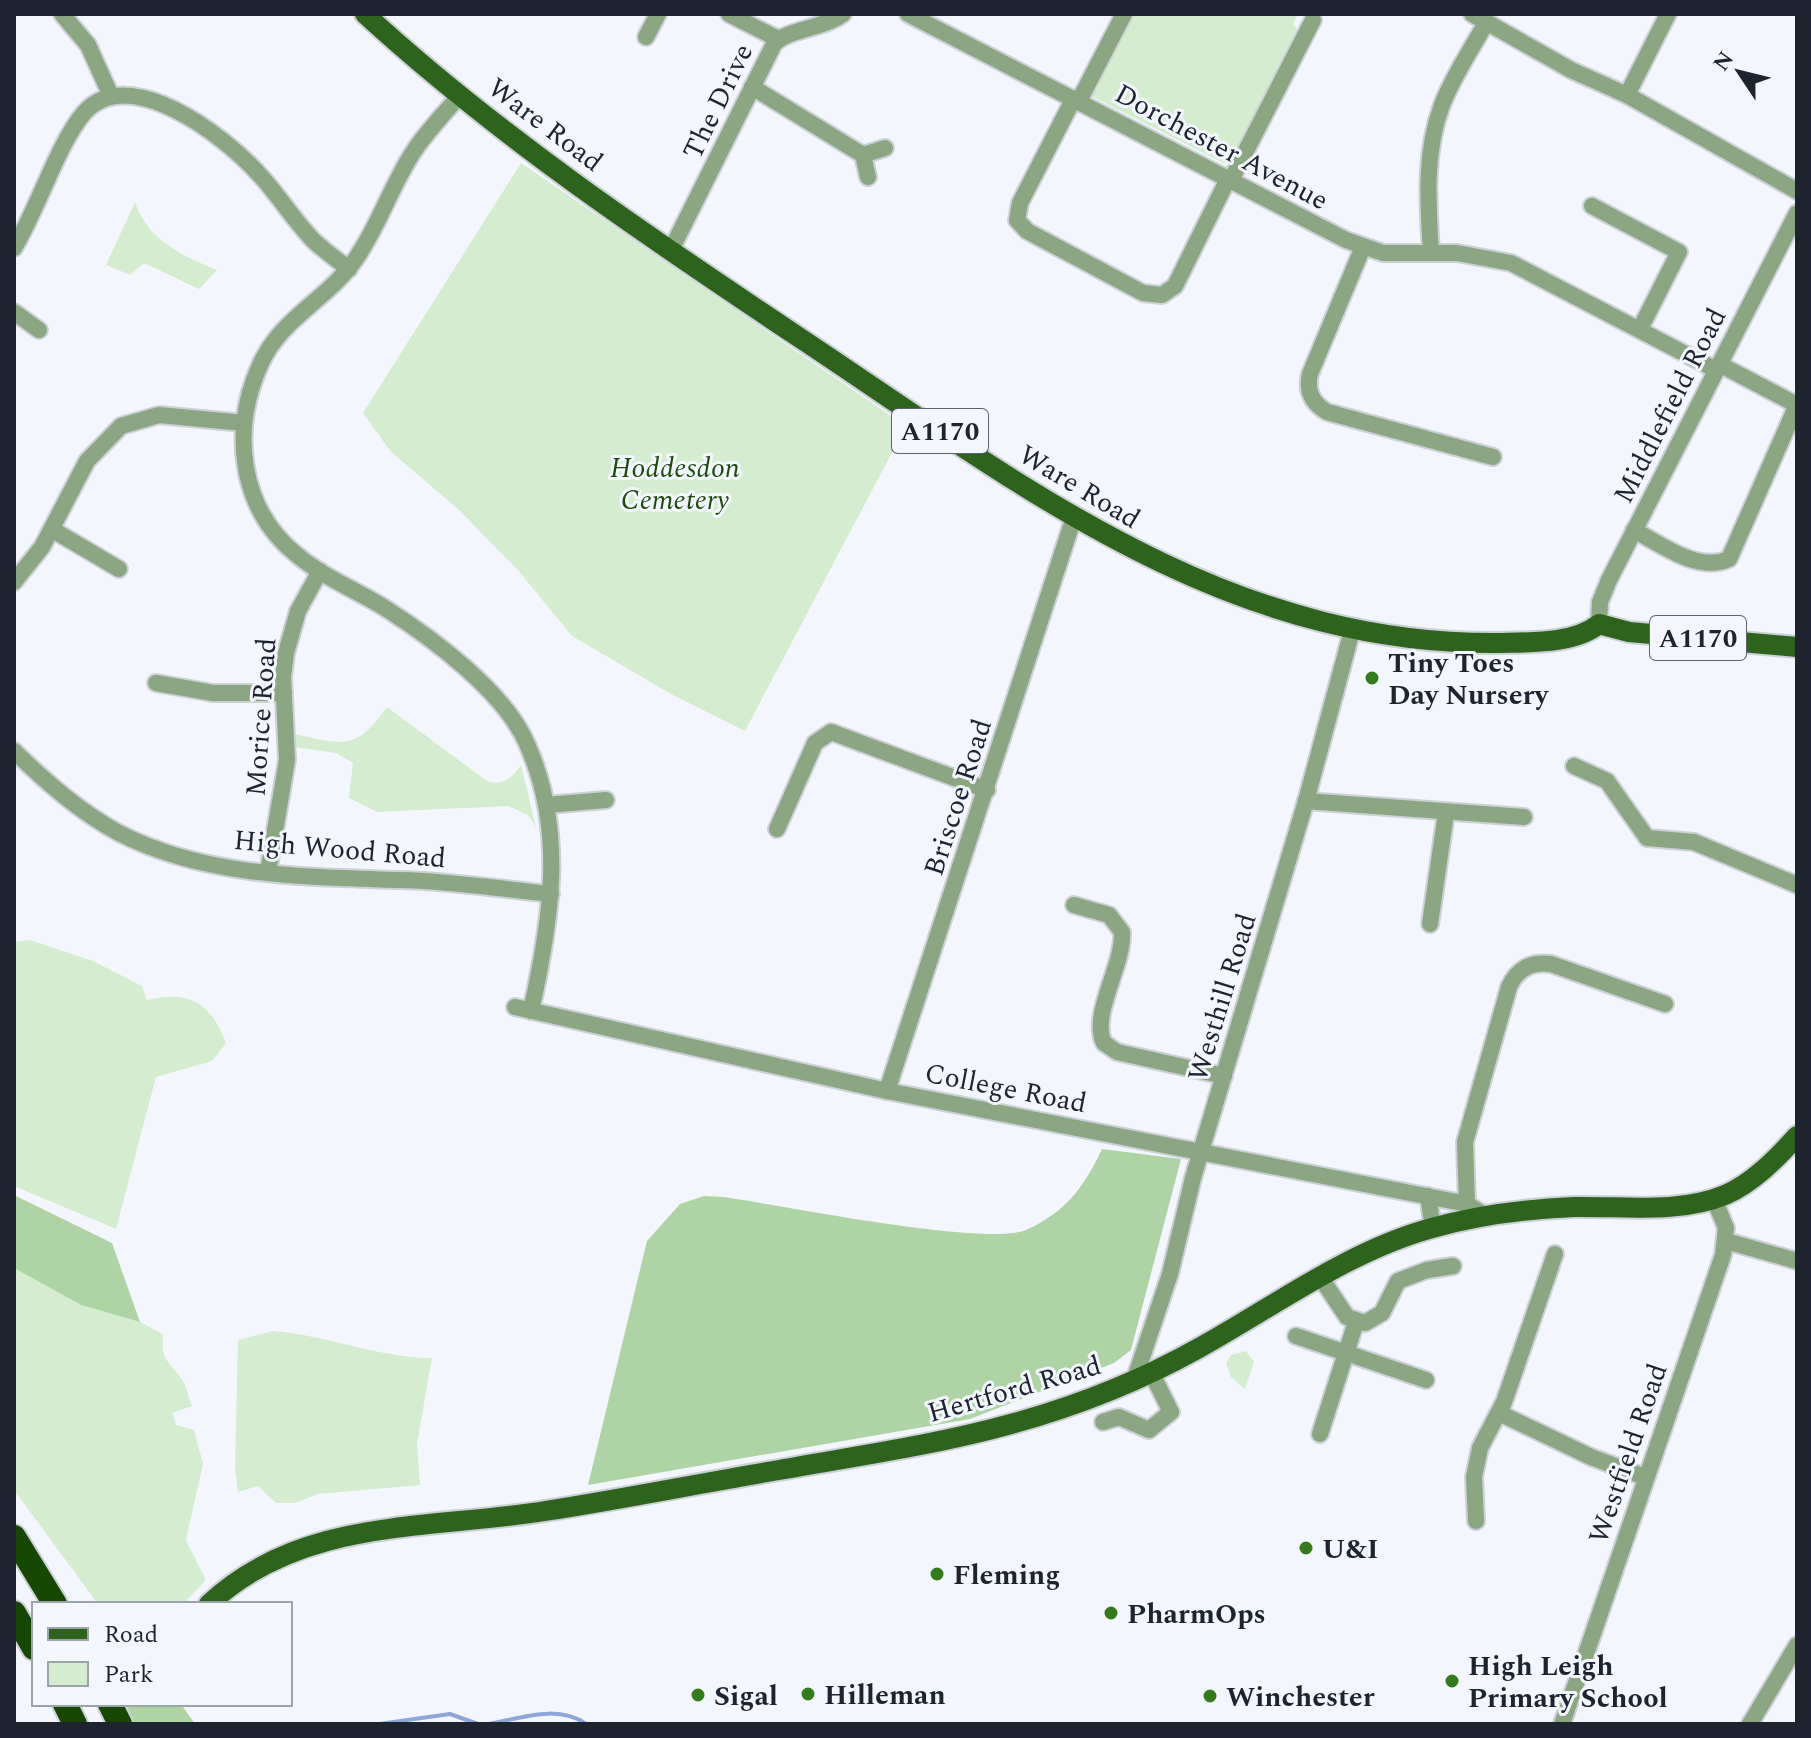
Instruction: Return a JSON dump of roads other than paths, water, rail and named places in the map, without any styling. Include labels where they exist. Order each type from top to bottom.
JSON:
[{"type":"highway","points":[[14,1537],[54,1602]]},
{"type":"highway","points":[[14,1613],[32,1644]]},
{"type":"highway","points":[[66,1706],[75,1724]]},
{"type":"highway","points":[[111,1706],[120,1724]]},
{"type":"main road","name":"Ware Road","points":[[365,14],[460,95],[671,250],[1074,517],[1131,550],[1206,584],[1269,605],[1353,627],[1434,641],[1502,643],[1572,636],[1599,624]]},
{"type":"main road","name":"A1170","points":[[1599,624],[1629,632],[1797,647]]},
{"type":"main road","name":"Hertford Road","points":[[211,1602],[229,1587],[282,1556],[337,1536],[544,1512],[906,1448],[1012,1424],[1075,1405],[1142,1377],[1372,1250],[1433,1228],[1486,1216],[1555,1208],[1677,1206],[1714,1199],[1754,1177],[1797,1136]]},
{"type":"street","points":[[62,14],[83,37],[111,96]]},
{"type":"street","points":[[646,37],[658,14]]},
{"type":"street","points":[[729,14],[778,39]]},
{"type":"street","name":"The Drive","points":[[671,250],[778,39],[824,26],[843,14]]},
{"type":"street","name":"Dorchester Avenue","points":[[908,14],[1363,247],[1392,254],[1485,256],[1527,269],[1640,329],[1797,405]]},
{"type":"street","points":[[1124,14],[1018,209],[1017,220],[1027,231],[1143,293],[1162,295],[1175,286],[1313,20]]},
{"type":"street","points":[[1627,95],[1668,14]]},
{"type":"street","points":[[1431,253],[1429,166],[1435,129],[1448,91],[1481,18],[1571,70],[1627,95],[1797,191]]},
{"type":"street","points":[[752,87],[863,155],[868,177]]},
{"type":"street","points":[[460,95],[414,150],[349,269],[275,338],[253,383],[244,423],[243,457],[262,515],[290,549],[320,571],[407,623],[479,683],[527,742],[547,805],[552,847],[551,894]]},
{"type":"street","points":[[14,248],[76,126],[89,109],[111,96],[147,99],[215,134],[257,171],[315,242],[349,269]]},
{"type":"street","points":[[863,155],[885,148]]},
{"type":"street","points":[[1592,206],[1679,252],[1640,329]]},
{"type":"street","name":"Middlefield Road","points":[[1599,624],[1600,602],[1634,530],[1797,213]]},
{"type":"street","points":[[1363,247],[1310,374],[1309,390],[1313,400],[1327,412],[1493,457]]},
{"type":"street","points":[[14,312],[39,330]]},
{"type":"street","points":[[1634,530],[1695,560],[1715,563],[1729,559],[1797,405]]},
{"type":"street","points":[[14,582],[53,530],[87,461],[121,426],[159,415],[244,423]]},
{"type":"street","name":"Briscoe Road","points":[[887,1091],[1074,517]]},
{"type":"street","points":[[53,530],[119,569]]},
{"type":"street","name":"Morice Road","points":[[268,872],[287,760],[284,693],[291,631],[320,571]]},
{"type":"street","name":"Westhill Road","points":[[1142,1377],[1201,1151],[1306,801],[1353,627]]},
{"type":"street","points":[[156,683],[213,693],[284,693]]},
{"type":"street","points":[[777,829],[815,743],[831,732],[987,790]]},
{"type":"street","name":"High Wood Road","points":[[14,751],[68,799],[134,840],[180,856],[268,872],[440,882],[551,894]]},
{"type":"street","points":[[1574,766],[1607,781],[1647,838],[1694,842],[1797,885]]},
{"type":"street","points":[[547,805],[606,800]]},
{"type":"street","points":[[1306,801],[1524,817]]},
{"type":"street","points":[[1430,924],[1446,813]]},
{"type":"street","name":"College Road","points":[[551,894],[523,1009],[887,1091],[1467,1204],[1486,1216]]},
{"type":"street","points":[[1074,905],[1109,915],[1122,932],[1121,950],[1100,1024],[1104,1043],[1117,1052],[1224,1076]]},
{"type":"street","points":[[1467,1204],[1465,1142],[1509,987],[1519,971],[1538,963],[1551,964],[1665,1004]]},
{"type":"street","points":[[1428,1196],[1433,1228]]},
{"type":"street","points":[[1714,1199],[1726,1228],[1726,1241],[1797,1261]]},
{"type":"street","name":"Westfield Road","points":[[1562,1724],[1726,1241]]},
{"type":"street","points":[[1476,1521],[1476,1465],[1483,1440],[1499,1413],[1555,1254]]},
{"type":"street","points":[[1321,1278],[1340,1309],[1356,1322],[1365,1323],[1382,1313],[1392,1287],[1398,1281],[1427,1270],[1453,1266]]},
{"type":"street","points":[[1320,1434],[1356,1322]]},
{"type":"street","points":[[1296,1336],[1426,1380]]},
{"type":"street","points":[[1103,1422],[1119,1417],[1149,1430],[1171,1412],[1142,1377]]},
{"type":"street","points":[[1499,1413],[1591,1457],[1645,1477]]},
{"type":"street","points":[[1750,1724],[1797,1645]]},
{"type":"waterway","points":[[379,1724],[450,1714],[478,1724]]},
{"type":"waterway","points":[[489,1724],[551,1714],[575,1718],[586,1724]]},
{"type":"place","name":"Tiny Toes Day Nursery","points":[[1372,678]]},
{"type":"place","name":"U&I","points":[[1306,1548]]},
{"type":"place","name":"Fleming","points":[[937,1574]]},
{"type":"place","name":"PharmOps","points":[[1111,1613]]},
{"type":"place","name":"High Leigh Primary School","points":[[1452,1681]]},
{"type":"place","name":"Hilleman","points":[[808,1694]]},
{"type":"place","name":"Sigal","points":[[698,1695]]},
{"type":"place","name":"Winchester","points":[[1210,1696]]},
{"type":"park label","name":"Hoddesdon Cemetery","points":[[675,483]]}]
